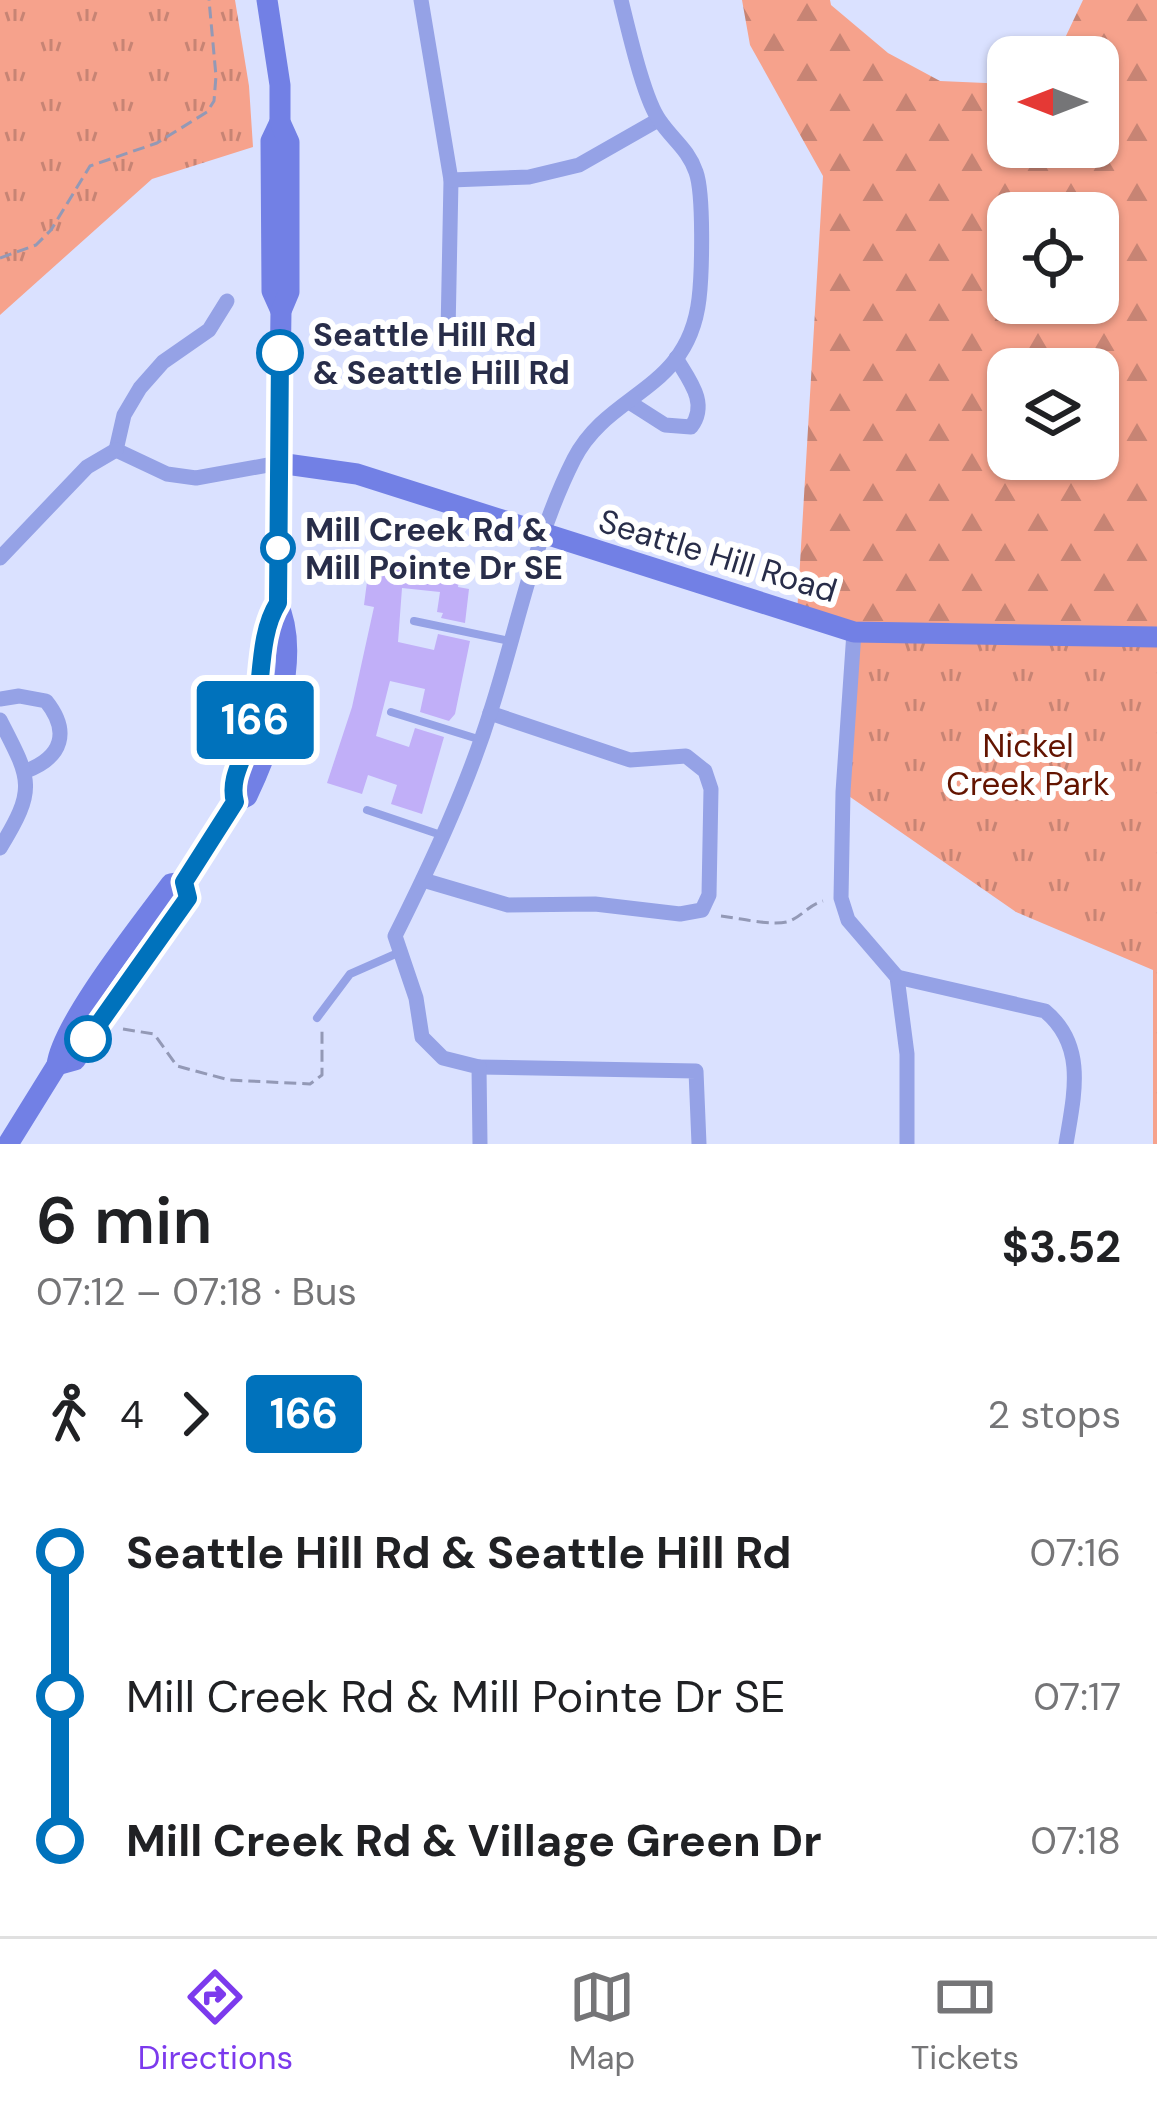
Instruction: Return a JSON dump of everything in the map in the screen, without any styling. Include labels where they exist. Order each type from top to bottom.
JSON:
[{"type":"main road","points":[[57,1065],[75,1060],[188,898],[184,882],[235,802],[231,788],[253,729],[262,686],[267,621],[278,603],[281,311],[272,291],[271,141],[280,122],[280,85],[267,0]]},
{"type":"main road","name":"Seattle Hill Road","points":[[279,463],[357,474],[854,632],[1157,637]]},
{"type":"main road","points":[[11,1138],[57,1065],[59,1050],[89,999],[171,884],[184,882]]},
{"type":"street","points":[[421,0],[451,180],[448,333]]},
{"type":"street","points":[[621,0],[658,120],[684,144],[698,177],[699,301],[688,340],[663,377],[589,434],[574,460],[542,536],[480,740],[395,936],[422,1037],[443,1058],[479,1067],[696,1071],[699,1144]]},
{"type":"street","points":[[451,180],[529,177],[579,165],[658,120]]},
{"type":"street","points":[[0,558],[87,467],[116,450],[124,416],[140,388],[163,362],[209,330],[227,301]]},
{"type":"street","points":[[628,402],[665,425],[691,427],[700,412],[698,398],[676,358]]},
{"type":"street","points":[[116,450],[167,473],[196,478],[279,463]]},
{"type":"street","points":[[854,632],[841,898],[848,920],[897,976],[907,1054],[908,1144]]},
{"type":"street","points":[[0,699],[34,696],[46,700],[62,728],[61,743],[53,755],[26,770]]},
{"type":"street","points":[[423,880],[508,905],[595,904],[680,914],[702,910],[709,895],[711,788],[704,770],[686,756],[630,760],[490,713]]},
{"type":"street","points":[[0,720],[26,770],[22,813],[0,848]]},
{"type":"street","points":[[897,976],[1045,1011],[1063,1026],[1075,1051],[1066,1144]]},
{"type":"street","points":[[479,1067],[480,1144]]},
{"type":"lane","points":[[414,621],[511,642]]},
{"type":"lane","points":[[391,712],[480,740]]},
{"type":"lane","points":[[367,811],[441,835]]},
{"type":"lane","points":[[317,1018],[350,974],[401,952]]},
{"type":"path","points":[[0,258],[36,245],[51,230],[90,166],[157,143],[207,112],[214,101],[216,76],[209,0]]},
{"type":"path","points":[[702,910],[782,924],[810,904],[841,898]]},
{"type":"path","points":[[99,1024],[154,1034],[177,1066],[229,1080],[310,1084],[322,1075],[325,1037],[317,1018]]},
{"type":"green space","points":[[0,0],[235,0],[253,147],[152,179],[0,315]]},
{"type":"green space","points":[[742,0],[830,0],[888,53],[940,81],[987,83],[987,168],[1119,168],[1119,36],[1066,36],[1083,0],[1157,0],[1157,637],[854,632],[797,614],[823,176],[750,45]]},
{"type":"green space","name":"Nickel Creek Park","points":[[854,632],[1157,637],[1157,1144],[1153,1144],[1153,970],[1016,912],[843,792]]},
{"type":"building","points":[[382,565],[460,575],[458,587],[469,589],[465,623],[441,618],[443,613],[437,612],[440,592],[402,588],[398,642],[434,650],[438,634],[470,641],[455,714],[449,721],[420,712],[425,689],[390,681],[376,736],[409,747],[415,728],[444,737],[422,814],[391,804],[397,785],[368,775],[362,794],[327,783],[352,707],[374,607],[364,605],[368,574],[381,576]]},
{"type":"bus line","name":"166","points":[[88,1039],[188,898],[184,882],[235,802],[231,788],[259,707],[267,621],[278,603],[280,353]]},
{"type":"place","name":"Seattle Hill Rd & Seattle Hill Rd","points":[[280,353]]},
{"type":"place","name":"Mill Creek Rd & Mill Pointe Dr SE","points":[[278,548]]}]
